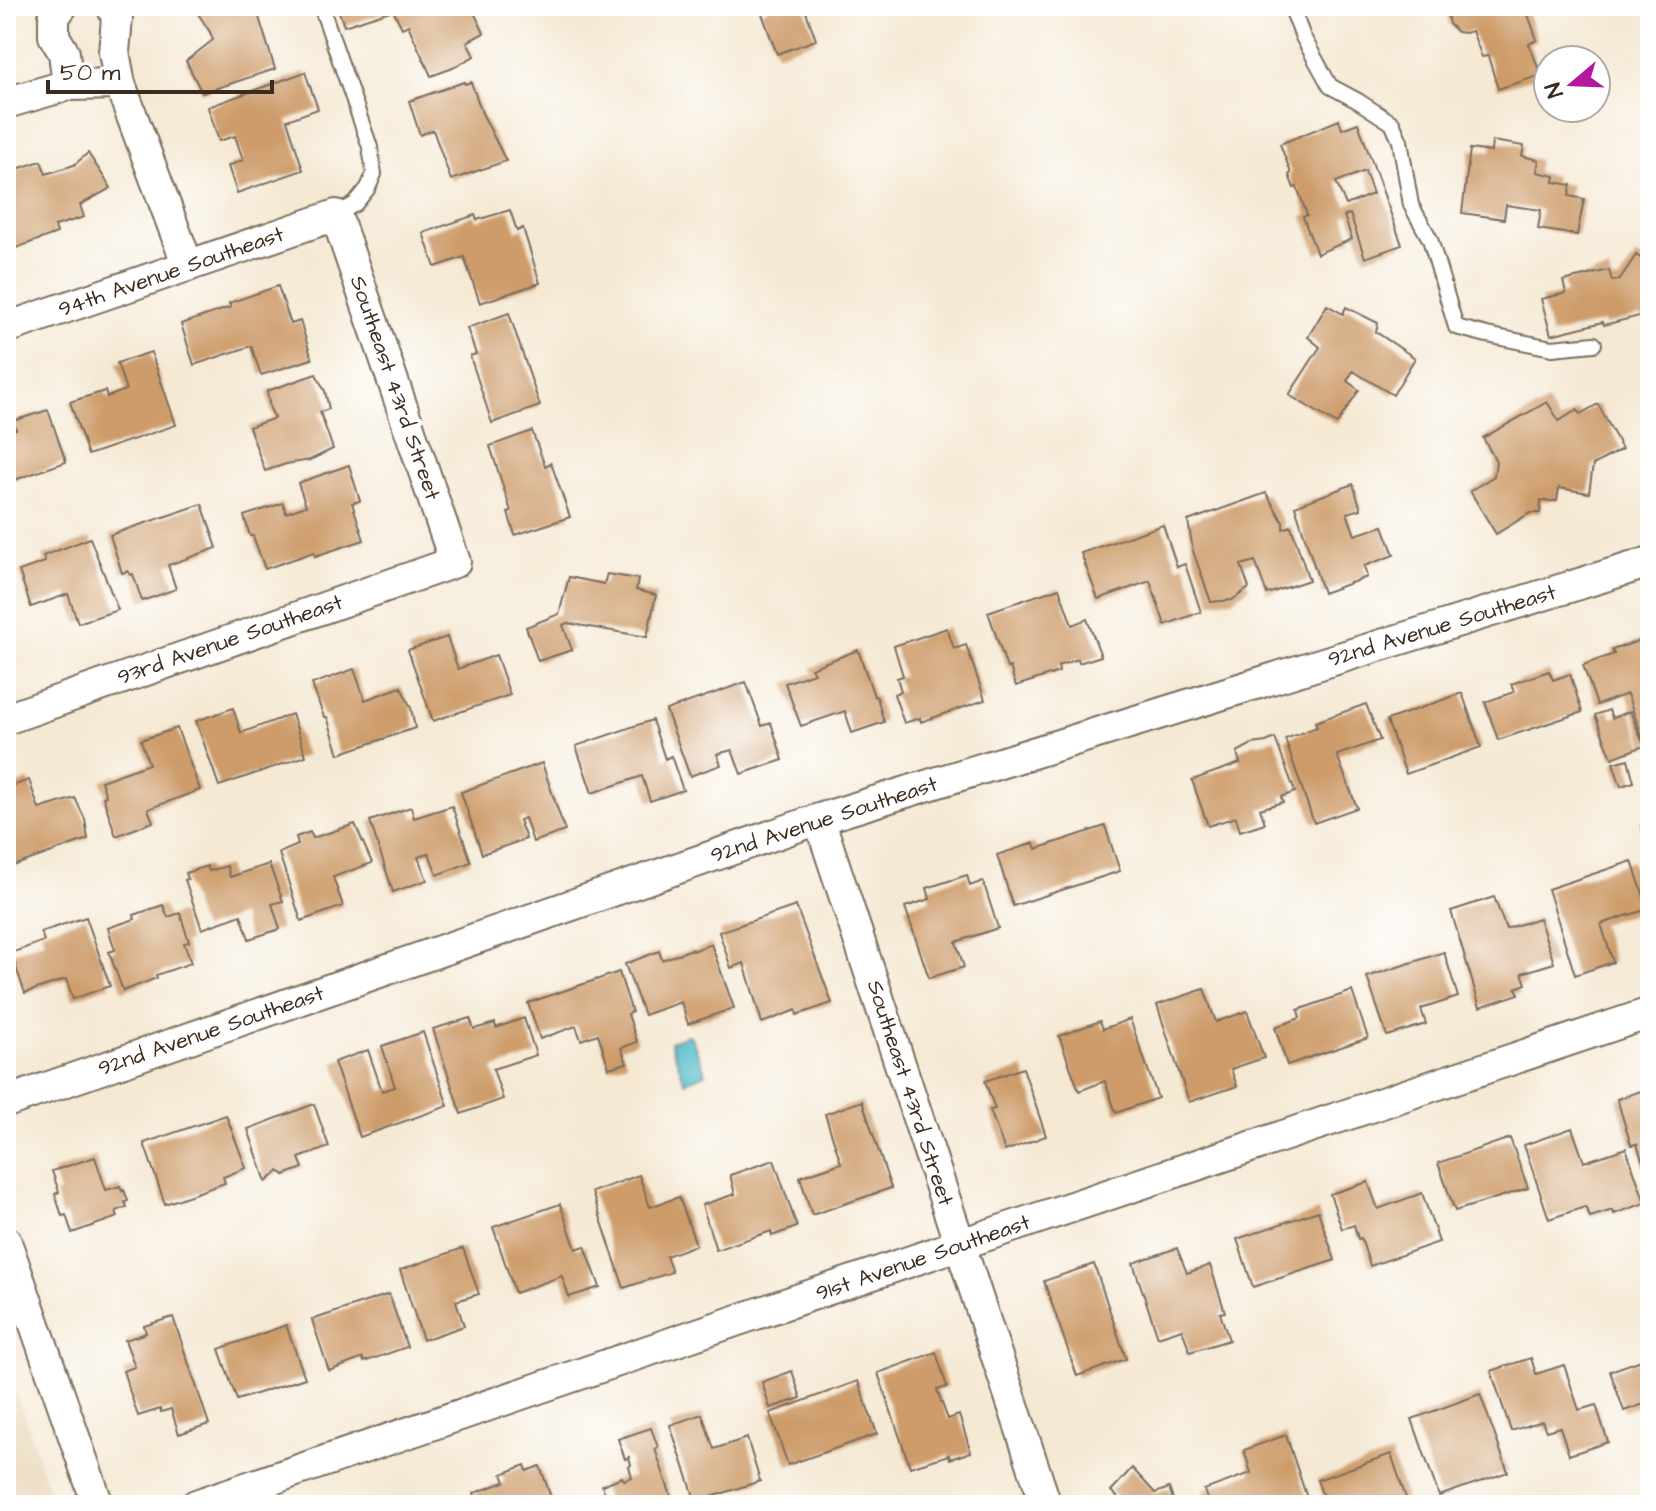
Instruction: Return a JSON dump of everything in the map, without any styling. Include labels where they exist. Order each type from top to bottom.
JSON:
[{"type":"street","points":[[62,6],[54,17],[54,36],[64,53],[68,85]]},
{"type":"street","points":[[112,6],[117,18],[114,52],[120,84],[188,266]]},
{"type":"street","points":[[6,103],[68,85],[120,84]]},
{"type":"street","name":"94th Avenue Southeast","points":[[6,328],[336,215]]},
{"type":"street","name":"Southeast 43rd Street","points":[[336,215],[455,562]]},
{"type":"street","name":"93rd Avenue Southeast","points":[[6,719],[455,562]]},
{"type":"street","name":"92nd Avenue Southeast","points":[[6,1102],[819,819],[1650,562]]},
{"type":"street","name":"Southeast 43rd Street","points":[[819,819],[1046,1505]]},
{"type":"street","name":"91st Avenue Southeast","points":[[196,1505],[1650,1013]]},
{"type":"street","points":[[6,1242],[98,1505]]},
{"type":"lane","points":[[321,6],[370,147],[374,174],[368,188],[355,204],[336,215]]},
{"type":"lane","points":[[1291,6],[1303,37],[1330,86],[1392,123],[1400,141],[1411,205],[1430,239],[1456,327],[1552,348],[1594,344]]},
{"type":"shaded area","points":[[6,1362],[54,1505],[6,1505]]},
{"type":"water","points":[[687,1035],[691,1037],[706,1074],[685,1082],[670,1042]]},
{"type":"building","points":[[193,6],[271,6],[258,14],[275,69],[202,93],[186,61],[213,40]]},
{"type":"building","points":[[337,6],[471,6],[484,33],[467,42],[474,56],[431,76],[408,25],[402,28],[393,10],[344,26]]},
{"type":"building","points":[[774,6],[804,6],[816,40],[777,54],[761,11]]},
{"type":"building","points":[[1452,6],[1525,6],[1537,40],[1529,44],[1532,78],[1498,89],[1488,56],[1482,57],[1472,31],[1457,32],[1449,24],[1447,14]]},
{"type":"building","points":[[305,72],[318,109],[287,120],[303,170],[237,193],[228,166],[243,160],[235,136],[219,141],[208,107]]},
{"type":"building","points":[[471,82],[482,113],[506,161],[451,180],[433,130],[420,135],[409,101]]},
{"type":"building","points":[[1339,120],[1342,129],[1358,123],[1402,245],[1365,258],[1350,214],[1344,216],[1352,239],[1317,254],[1303,217],[1307,215],[1289,175],[1291,173],[1280,144]],"holes":[[[1365,171],[1373,194],[1346,205],[1336,182]]]},
{"type":"building","points":[[1492,141],[1524,146],[1522,156],[1539,160],[1537,172],[1555,176],[1554,182],[1571,185],[1569,196],[1584,199],[1577,235],[1538,229],[1541,210],[1506,205],[1504,219],[1462,213],[1470,149],[1491,152]]},
{"type":"building","points":[[88,153],[111,188],[80,205],[84,217],[55,226],[57,233],[8,251],[6,161],[10,159],[14,170],[41,161],[46,174],[74,165]]},
{"type":"building","points":[[510,210],[517,231],[523,228],[540,283],[480,303],[464,257],[435,267],[423,233],[475,215],[477,220]]},
{"type":"building","points":[[1636,255],[1650,264],[1650,322],[1639,316],[1551,335],[1541,299],[1566,293],[1563,281],[1609,270],[1612,281],[1619,280]]},
{"type":"building","points":[[278,286],[291,324],[300,321],[312,359],[261,375],[251,346],[194,365],[181,324],[231,307],[229,303]]},
{"type":"building","points":[[1327,305],[1343,314],[1346,307],[1378,323],[1376,332],[1415,358],[1393,395],[1353,371],[1347,381],[1359,390],[1337,424],[1289,395],[1320,347],[1308,337]]},
{"type":"building","points":[[509,313],[540,406],[492,423],[470,356],[476,354],[467,328]]},
{"type":"building","points":[[151,352],[176,425],[88,455],[70,402],[105,391],[107,397],[126,390],[117,363]]},
{"type":"building","points":[[316,374],[325,391],[329,409],[320,412],[333,449],[310,460],[265,471],[249,427],[275,418],[267,391]]},
{"type":"building","points":[[1547,402],[1559,421],[1577,410],[1580,414],[1598,404],[1622,449],[1593,465],[1589,493],[1559,488],[1557,501],[1541,501],[1540,513],[1530,513],[1496,534],[1470,491],[1494,476],[1496,461],[1483,438]]},
{"type":"building","points":[[48,410],[66,462],[6,483],[6,432],[16,429],[13,421]]},
{"type":"building","points":[[532,431],[545,466],[551,463],[570,517],[515,535],[508,513],[511,511],[490,446]]},
{"type":"building","points":[[349,465],[360,501],[352,503],[364,540],[315,556],[314,552],[265,569],[244,516],[283,503],[286,513],[306,506],[298,483]]},
{"type":"building","points":[[1353,484],[1361,509],[1347,513],[1355,535],[1383,526],[1394,555],[1364,566],[1367,577],[1323,593],[1295,506]]},
{"type":"building","points":[[1266,493],[1283,522],[1283,529],[1291,526],[1309,580],[1267,594],[1255,561],[1241,565],[1249,588],[1232,600],[1211,602],[1193,551],[1188,521]]},
{"type":"building","points":[[202,504],[217,548],[168,565],[176,589],[142,601],[133,574],[130,575],[128,571],[122,573],[110,535]]},
{"type":"building","points":[[1163,525],[1177,567],[1185,564],[1201,612],[1165,625],[1150,581],[1098,599],[1081,553]]},
{"type":"building","points":[[90,538],[118,610],[78,623],[68,594],[31,607],[19,571],[45,562],[43,556]]},
{"type":"building","points":[[607,574],[638,579],[636,590],[656,595],[647,637],[567,623],[563,625],[572,650],[538,661],[526,627],[559,614],[569,577],[604,584]]},
{"type":"building","points":[[1059,588],[1072,625],[1087,619],[1101,656],[1058,666],[1059,672],[1016,686],[988,612]]},
{"type":"building","points":[[947,628],[954,649],[966,645],[985,700],[921,722],[920,718],[904,723],[894,694],[901,691],[897,678],[903,676],[894,646]]},
{"type":"building","points":[[447,637],[458,669],[496,655],[510,695],[433,721],[408,650]]},
{"type":"building","points":[[1650,637],[1650,746],[1646,747],[1627,694],[1597,705],[1583,665],[1614,654],[1612,650]]},
{"type":"building","points":[[858,650],[884,722],[852,733],[845,711],[801,726],[785,683],[814,673],[811,668]]},
{"type":"building","points":[[354,669],[365,700],[401,687],[411,708],[415,728],[339,754],[312,684]]},
{"type":"building","points":[[1549,671],[1553,680],[1570,674],[1582,712],[1498,740],[1485,702],[1514,692],[1511,684]]},
{"type":"building","points":[[746,682],[762,726],[771,723],[783,760],[741,774],[732,750],[717,754],[721,765],[690,776],[666,710]]},
{"type":"building","points":[[1462,693],[1481,747],[1406,774],[1387,720]]},
{"type":"building","points":[[1366,704],[1380,740],[1337,755],[1357,808],[1314,823],[1285,739],[1317,727],[1315,722]]},
{"type":"building","points":[[233,708],[241,733],[292,714],[306,756],[219,786],[196,721]]},
{"type":"building","points":[[1609,710],[1612,718],[1630,711],[1644,746],[1612,758],[1595,715]]},
{"type":"building","points":[[652,720],[665,759],[671,756],[683,790],[650,801],[642,776],[592,793],[576,746]]},
{"type":"building","points":[[177,728],[200,790],[148,809],[153,822],[116,836],[101,781],[149,764],[141,740]]},
{"type":"building","points":[[1275,738],[1295,792],[1281,797],[1283,802],[1260,809],[1265,823],[1240,831],[1236,817],[1208,826],[1192,780],[1240,763],[1237,752]]},
{"type":"building","points":[[1628,759],[1634,782],[1621,786],[1613,763]]},
{"type":"building","points":[[542,763],[565,831],[533,842],[525,818],[519,820],[526,839],[482,854],[461,792]]},
{"type":"building","points":[[29,780],[39,809],[75,798],[85,819],[88,839],[13,866],[6,847],[6,788]]},
{"type":"building","points":[[452,806],[471,862],[437,875],[429,853],[418,857],[427,880],[393,892],[370,821],[411,807],[414,818]]},
{"type":"building","points":[[1650,822],[1650,850],[1649,850],[1641,825]]},
{"type":"building","points":[[355,824],[372,863],[333,877],[343,906],[301,921],[279,853],[298,845],[296,837],[310,832],[313,838]]},
{"type":"building","points":[[1105,826],[1120,871],[1013,906],[997,855],[1034,843],[1036,849]]},
{"type":"building","points":[[1632,861],[1648,909],[1601,924],[1613,962],[1575,975],[1548,889]]},
{"type":"building","points":[[269,864],[283,901],[272,904],[280,929],[249,939],[241,915],[202,929],[185,880],[188,879],[186,873],[207,866],[209,871],[227,866],[230,877]]},
{"type":"building","points":[[967,875],[970,886],[983,881],[998,928],[956,942],[964,967],[929,978],[905,907],[930,899],[927,888]]},
{"type":"building","points":[[1494,897],[1506,929],[1539,918],[1554,963],[1522,973],[1526,984],[1516,988],[1519,994],[1480,1007],[1451,911]]},
{"type":"building","points":[[163,905],[168,917],[180,913],[189,942],[184,943],[191,963],[123,991],[109,952],[115,950],[108,928]]},
{"type":"building","points":[[796,906],[832,1003],[797,1015],[796,1010],[762,1023],[744,963],[731,968],[719,932]]},
{"type":"building","points":[[86,917],[110,986],[73,999],[66,979],[25,993],[11,953],[44,941],[41,932]]},
{"type":"building","points":[[711,944],[734,1008],[688,1024],[681,1002],[644,1015],[625,964],[659,951],[662,960]]},
{"type":"building","points":[[1444,952],[1458,997],[1421,1009],[1426,1024],[1387,1036],[1367,977]]},
{"type":"building","points":[[619,972],[632,1012],[628,1014],[637,1042],[621,1048],[627,1063],[609,1068],[598,1034],[581,1040],[576,1026],[540,1039],[528,1003]]},
{"type":"building","points":[[1204,989],[1216,1022],[1247,1011],[1264,1058],[1231,1069],[1237,1086],[1189,1102],[1157,1005]]},
{"type":"building","points":[[1352,991],[1368,1038],[1287,1065],[1275,1027],[1300,1018],[1298,1010]]},
{"type":"building","points":[[470,1018],[474,1029],[495,1023],[496,1028],[524,1018],[536,1055],[493,1069],[503,1099],[461,1114],[433,1029]]},
{"type":"building","points":[[1130,1019],[1158,1098],[1116,1113],[1105,1081],[1079,1091],[1059,1036],[1100,1021],[1103,1029]]},
{"type":"building","points":[[423,1032],[448,1106],[360,1137],[334,1062],[368,1050],[382,1091],[395,1087],[382,1046]]},
{"type":"building","points":[[1023,1068],[1046,1136],[1005,1151],[990,1110],[995,1109],[985,1081]]},
{"type":"building","points":[[1650,1088],[1649,1181],[1637,1144],[1631,1145],[1617,1099]]},
{"type":"building","points":[[862,1101],[891,1188],[812,1215],[800,1177],[841,1163],[825,1114]]},
{"type":"building","points":[[314,1104],[329,1147],[299,1158],[303,1168],[284,1175],[279,1171],[266,1182],[248,1129]]},
{"type":"building","points":[[226,1115],[246,1168],[223,1177],[225,1183],[165,1204],[144,1143]]},
{"type":"building","points":[[1572,1128],[1584,1162],[1626,1148],[1645,1203],[1614,1214],[1613,1210],[1590,1217],[1585,1207],[1549,1219],[1524,1145]]},
{"type":"building","points":[[1510,1138],[1528,1188],[1455,1211],[1438,1163]]},
{"type":"building","points":[[95,1157],[106,1190],[120,1186],[128,1201],[125,1202],[127,1207],[116,1211],[118,1217],[72,1233],[66,1215],[62,1216],[52,1171]]},
{"type":"building","points":[[774,1160],[797,1227],[772,1236],[771,1231],[716,1250],[702,1205],[735,1194],[730,1175]]},
{"type":"building","points":[[639,1175],[650,1207],[679,1197],[696,1245],[666,1256],[672,1272],[624,1288],[592,1192]]},
{"type":"building","points":[[1368,1182],[1378,1209],[1422,1193],[1439,1242],[1370,1266],[1354,1225],[1342,1229],[1330,1194]]},
{"type":"building","points":[[560,1204],[576,1249],[585,1246],[600,1287],[569,1297],[562,1276],[515,1293],[493,1227]]},
{"type":"building","points":[[1318,1211],[1335,1260],[1253,1287],[1237,1239]]},
{"type":"building","points":[[463,1248],[479,1294],[456,1301],[464,1326],[423,1340],[400,1270]]},
{"type":"building","points":[[1177,1248],[1187,1273],[1210,1265],[1225,1312],[1220,1313],[1229,1340],[1190,1352],[1182,1329],[1158,1337],[1133,1263]]},
{"type":"building","points":[[1094,1264],[1126,1359],[1077,1376],[1044,1281]]},
{"type":"building","points":[[389,1294],[407,1347],[364,1362],[363,1358],[329,1371],[312,1320]]},
{"type":"building","points":[[173,1317],[209,1424],[179,1434],[171,1409],[138,1416],[123,1371],[135,1367],[125,1340],[146,1333],[144,1326]]},
{"type":"building","points":[[286,1325],[305,1378],[237,1400],[219,1349]]},
{"type":"building","points":[[936,1352],[947,1387],[937,1390],[948,1419],[959,1415],[971,1452],[910,1467],[878,1373]]},
{"type":"building","points":[[1650,1357],[1650,1402],[1624,1411],[1610,1371]]},
{"type":"building","points":[[1531,1358],[1536,1374],[1564,1365],[1579,1410],[1596,1405],[1608,1442],[1569,1455],[1560,1427],[1546,1431],[1542,1421],[1511,1431],[1491,1371]]},
{"type":"building","points":[[792,1371],[801,1398],[770,1408],[762,1382]]},
{"type":"building","points":[[858,1381],[877,1434],[788,1465],[770,1413]]},
{"type":"building","points":[[1480,1394],[1508,1472],[1439,1496],[1412,1419]]},
{"type":"building","points":[[702,1414],[714,1449],[747,1438],[760,1481],[696,1502],[670,1425]]},
{"type":"building","points":[[651,1428],[674,1505],[609,1505],[602,1485],[622,1477],[624,1480],[632,1477],[629,1457],[625,1459],[618,1439]]},
{"type":"building","points":[[1286,1435],[1309,1504],[1209,1505],[1204,1490],[1251,1473],[1244,1450]]},
{"type":"building","points":[[1391,1454],[1406,1498],[1387,1505],[1326,1505],[1317,1480]]},
{"type":"building","points":[[525,1465],[527,1471],[540,1466],[553,1503],[478,1505],[474,1493],[505,1482],[502,1474]]},
{"type":"building","points":[[1132,1468],[1155,1493],[1169,1488],[1175,1505],[1125,1505],[1111,1491]]}]
